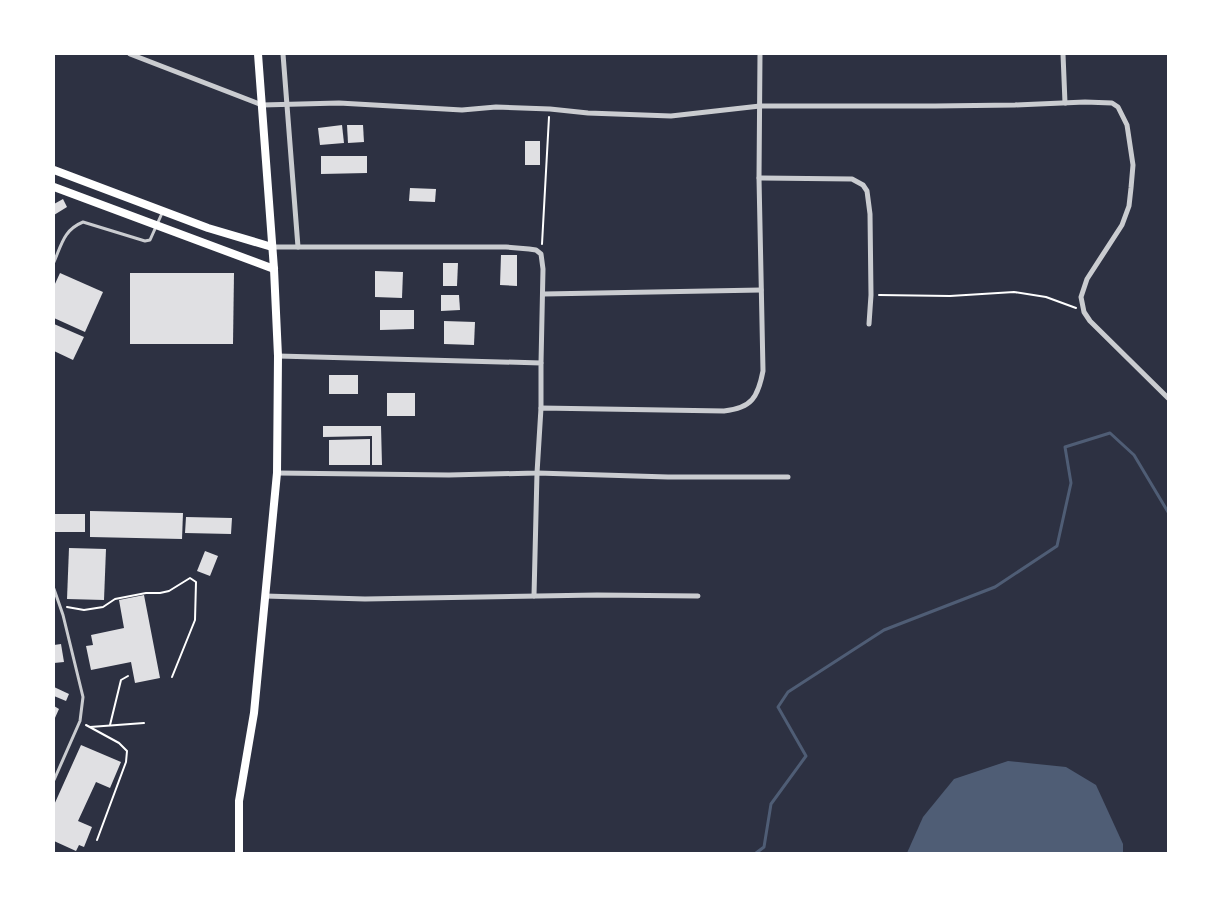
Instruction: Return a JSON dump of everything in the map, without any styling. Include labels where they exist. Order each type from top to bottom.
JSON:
[{"type":"main road","points":[[239,853],[239,801],[254,713],[277,473],[278,356],[274,269],[258,54]]},
{"type":"main road","points":[[54,170],[208,228],[272,247]]},
{"type":"main road","points":[[54,187],[274,269]]},
{"type":"main road","points":[[97,203],[101,188]]},
{"type":"street","points":[[130,54],[262,105],[339,103],[462,110],[496,107],[670,116],[760,106],[1112,103],[1118,107],[1123,115],[1132,148],[1133,165],[1129,206],[1122,225],[1087,279],[1082,297],[1084,312],[1090,321],[1168,398]]},
{"type":"street","points":[[283,54],[298,247]]},
{"type":"street","points":[[541,408],[716,411],[737,409],[756,396],[763,372],[758,178],[760,54]]},
{"type":"street","points":[[1063,54],[1065,104]]},
{"type":"street","points":[[758,178],[852,179],[863,185],[867,191],[870,214],[871,295],[869,324]]},
{"type":"street","points":[[272,247],[506,247],[536,250],[541,254],[544,294],[534,596]]},
{"type":"street","points":[[544,294],[761,290]]},
{"type":"street","points":[[278,356],[541,363]]},
{"type":"street","points":[[277,473],[449,476],[538,473],[788,477]]},
{"type":"street","points":[[266,596],[365,599],[597,595],[698,596]]},
{"type":"lane","points":[[54,262],[67,232],[83,222],[145,241],[150,240],[163,211]]},
{"type":"lane","points":[[54,589],[60,605],[83,697],[80,721],[54,780]]},
{"type":"path","points":[[541,254],[550,109]]},
{"type":"path","points":[[871,295],[950,296],[1014,292],[1046,297],[1084,312]]},
{"type":"path","points":[[60,605],[84,610],[103,608],[115,600],[146,593],[169,591],[190,578],[196,582],[195,620],[172,677]]},
{"type":"path","points":[[110,725],[121,680],[128,676]]},
{"type":"path","points":[[80,721],[87,727],[119,743],[127,751],[126,762],[97,840]]},
{"type":"path","points":[[87,727],[144,723]]},
{"type":"water","points":[[1008,761],[1066,767],[1096,785],[1123,844],[1123,853],[907,853],[923,817],[954,779]]},
{"type":"building","points":[[342,125],[344,143],[320,145],[318,128]]},
{"type":"building","points":[[347,125],[363,125],[364,142],[348,143]]},
{"type":"building","points":[[525,141],[540,141],[540,165],[525,165]]},
{"type":"building","points":[[321,156],[367,156],[367,173],[321,174]]},
{"type":"building","points":[[410,188],[436,189],[435,202],[409,201]]},
{"type":"building","points":[[63,199],[67,207],[54,215],[54,204]]},
{"type":"building","points":[[501,255],[517,255],[517,286],[500,285]]},
{"type":"building","points":[[443,263],[458,263],[457,286],[443,286]]},
{"type":"building","points":[[375,271],[403,272],[402,298],[375,297]]},
{"type":"building","points":[[60,273],[103,292],[85,332],[54,318],[54,286]]},
{"type":"building","points":[[130,273],[234,273],[233,344],[130,344]]},
{"type":"building","points":[[441,295],[459,295],[460,310],[441,311]]},
{"type":"building","points":[[380,310],[414,310],[414,329],[380,330]]},
{"type":"building","points":[[444,321],[475,322],[474,345],[444,344]]},
{"type":"building","points":[[54,324],[84,337],[73,360],[54,351]]},
{"type":"building","points":[[329,375],[358,375],[358,394],[329,394]]},
{"type":"building","points":[[387,393],[415,393],[415,416],[387,416]]},
{"type":"building","points":[[323,426],[381,426],[382,465],[372,465],[372,436],[323,437]]},
{"type":"building","points":[[370,439],[370,465],[329,465],[329,440]]},
{"type":"building","points":[[90,511],[183,513],[182,539],[90,537]]},
{"type":"building","points":[[54,514],[85,514],[85,532],[54,532]]},
{"type":"building","points":[[186,517],[232,518],[231,534],[185,533]]},
{"type":"building","points":[[69,548],[106,549],[104,600],[67,599]]},
{"type":"building","points":[[205,551],[218,556],[210,576],[197,571]]},
{"type":"building","points":[[144,595],[160,678],[135,683],[131,662],[91,670],[86,646],[93,645],[91,635],[124,628],[119,600]]},
{"type":"building","points":[[61,644],[64,662],[54,663],[54,645]]},
{"type":"building","points":[[54,687],[69,694],[66,701],[54,696]]},
{"type":"building","points":[[54,706],[59,709],[54,720]]},
{"type":"building","points":[[81,745],[121,762],[110,788],[96,782],[78,821],[92,827],[84,847],[79,845],[76,851],[54,841],[54,805]]},
{"type":"waterway","points":[[756,853],[764,847],[771,804],[806,756],[778,707],[788,692],[884,630],[995,587],[1057,546],[1071,483],[1065,447],[1110,433],[1134,455],[1168,512]]}]
